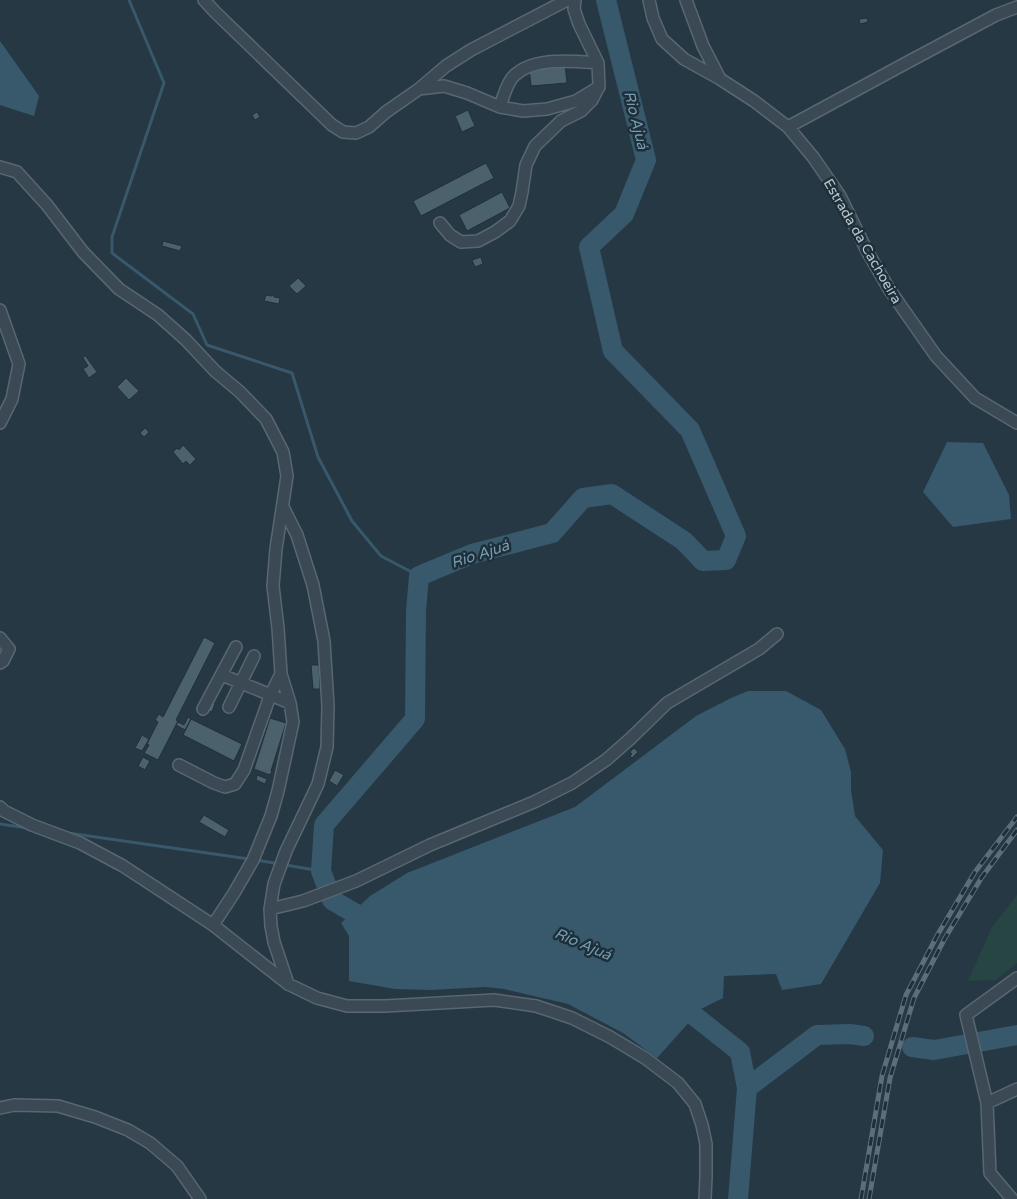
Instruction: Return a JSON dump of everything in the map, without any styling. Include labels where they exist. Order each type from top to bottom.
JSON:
[{"type":"street","points":[[204,0],[332,125],[343,132],[356,133],[369,127],[452,62],[480,45],[567,0]]},
{"type":"street","points":[[440,223],[450,235],[461,242],[478,241],[510,221],[519,206],[526,165],[536,146],[561,121],[581,111],[592,100],[599,87],[598,64],[579,24],[574,9],[575,0]]},
{"type":"street","name":"Estrada da Cachoeira","points":[[649,0],[653,18],[662,39],[684,59],[754,101],[788,127],[840,196],[867,252],[889,289],[936,356],[975,398],[1017,423]]},
{"type":"street","points":[[686,0],[703,46],[720,79]]},
{"type":"street","points":[[788,127],[996,15],[1017,7]]},
{"type":"street","points":[[500,107],[505,92],[513,78],[526,68],[542,63],[569,61],[598,64]]},
{"type":"street","points":[[419,89],[444,86],[467,93],[500,107],[523,111],[547,109],[576,101],[599,87]]},
{"type":"street","points":[[0,167],[17,172],[47,205],[83,252],[119,289],[158,315],[186,340],[215,371],[240,392],[266,419],[283,452],[287,476],[276,549],[273,586],[281,674],[290,703],[293,722],[271,816],[253,860],[213,925]]},
{"type":"street","points":[[0,310],[19,364],[12,399],[0,424]]},
{"type":"street","points":[[283,507],[297,535],[313,585],[324,641],[328,706],[327,747],[318,784],[286,851],[274,884],[270,909],[274,942],[288,984]]},
{"type":"street","points":[[270,909],[297,902],[356,881],[430,845],[534,802],[572,783],[606,760],[667,703],[758,649],[777,634]]},
{"type":"street","points":[[0,638],[8,649],[3,661],[0,662]]},
{"type":"street","points":[[203,709],[236,647]]},
{"type":"street","points":[[229,707],[254,656]]},
{"type":"street","points":[[179,765],[225,787],[236,784],[244,770],[270,696],[281,674]]},
{"type":"street","points":[[222,675],[290,703]]},
{"type":"street","points":[[0,807],[32,825],[80,843],[123,866],[213,925],[288,984],[317,998],[347,1006],[385,1006],[494,1000],[536,1006],[572,1018],[602,1033],[645,1058],[678,1082],[695,1104],[706,1144],[706,1177],[702,1197]]},
{"type":"street","points":[[1012,1199],[990,1173],[987,1103],[966,1015],[1017,978]]},
{"type":"street","points":[[987,1103],[1017,1089]]},
{"type":"street","points":[[0,1108],[14,1105],[58,1106],[95,1117],[128,1130],[150,1143],[177,1166],[200,1199]]},
{"type":"green space","points":[[1017,895],[1017,963],[996,980],[968,981],[992,927]]},
{"type":"water","points":[[0,41],[39,96],[34,116],[0,105]]},
{"type":"water","points":[[947,442],[983,443],[1009,495],[1011,519],[953,527],[923,492]]},
{"type":"water","points":[[748,691],[786,691],[821,710],[845,749],[851,772],[851,790],[855,816],[883,850],[880,883],[821,984],[782,990],[776,974],[724,976],[723,998],[701,1009],[657,1058],[623,1033],[568,1004],[504,989],[485,987],[431,990],[395,989],[349,981],[349,936],[341,923],[370,896],[407,873],[575,807],[696,716]]},
{"type":"building","points":[[867,18],[868,22],[860,24],[859,19]]},
{"type":"building","points":[[565,64],[567,83],[531,86],[529,67]]},
{"type":"building","points":[[468,110],[475,126],[462,132],[455,116]]},
{"type":"building","points":[[257,112],[260,117],[255,120],[252,115]]},
{"type":"building","points":[[486,163],[494,178],[421,216],[413,201]]},
{"type":"building","points":[[502,192],[510,208],[467,231],[459,215]]},
{"type":"building","points":[[163,241],[182,246],[180,251],[162,246]]},
{"type":"building","points":[[481,257],[483,264],[475,267],[472,260]]},
{"type":"building","points":[[298,278],[306,286],[297,294],[289,286]]},
{"type":"building","points":[[266,295],[280,298],[279,304],[264,301]]},
{"type":"building","points":[[85,355],[97,372],[89,378],[83,369],[88,366],[83,358]]},
{"type":"building","points":[[126,378],[139,391],[129,400],[117,387]]},
{"type":"building","points":[[145,428],[149,432],[144,437],[140,433]]},
{"type":"building","points":[[183,445],[196,459],[190,465],[186,461],[183,464],[173,452],[177,448],[179,450]]},
{"type":"building","points":[[204,637],[215,643],[158,760],[144,753],[158,722],[155,720],[159,714],[163,717]]},
{"type":"building","points":[[311,665],[319,665],[320,689],[313,689]]},
{"type":"building","points":[[210,702],[215,704],[212,712],[207,710]]},
{"type":"building","points":[[188,717],[191,719],[185,730],[176,725],[178,722],[184,725]]},
{"type":"building","points":[[270,718],[286,723],[270,775],[254,769]]},
{"type":"building","points":[[191,719],[242,744],[234,761],[183,735]]},
{"type":"building","points":[[142,735],[149,739],[142,751],[135,748]]},
{"type":"building","points":[[634,748],[638,752],[632,758],[630,752]]},
{"type":"building","points":[[143,757],[150,761],[145,770],[138,766]]},
{"type":"building","points":[[335,770],[344,775],[337,786],[329,781]]},
{"type":"building","points":[[257,775],[267,779],[265,784],[256,780]]},
{"type":"building","points":[[204,815],[229,830],[225,837],[199,822]]},
{"type":"waterway","points":[[129,0],[164,83],[112,237],[112,253],[193,314],[207,345],[292,373],[318,457],[352,521],[381,556],[419,576]]},
{"type":"waterway","name":"Rio Ajuá","points":[[375,925],[332,900],[321,871],[324,825],[415,719],[416,611],[419,576],[472,554],[552,533],[583,498],[612,494],[684,541],[703,561],[726,560],[736,536],[690,430],[613,351],[589,247],[624,214],[646,160],[606,0]]},
{"type":"waterway","points":[[0,824],[27,828]]},
{"type":"waterway","points":[[68,833],[249,859]]},
{"type":"waterway","points":[[256,860],[321,871]]},
{"type":"waterway","name":"Rio Ajuá","points":[[673,999],[740,1052],[747,1088],[738,1199]]},
{"type":"waterway","points":[[747,1088],[817,1035],[850,1034],[864,1036]]},
{"type":"waterway","points":[[912,1047],[934,1050],[1017,1035]]},
{"type":"railway","points":[[861,1199],[882,1076],[906,995],[938,934],[975,872],[1017,817]]},
{"type":"railway","points":[[869,1199],[890,1078],[914,998],[945,938],[982,877],[1017,830]]}]
